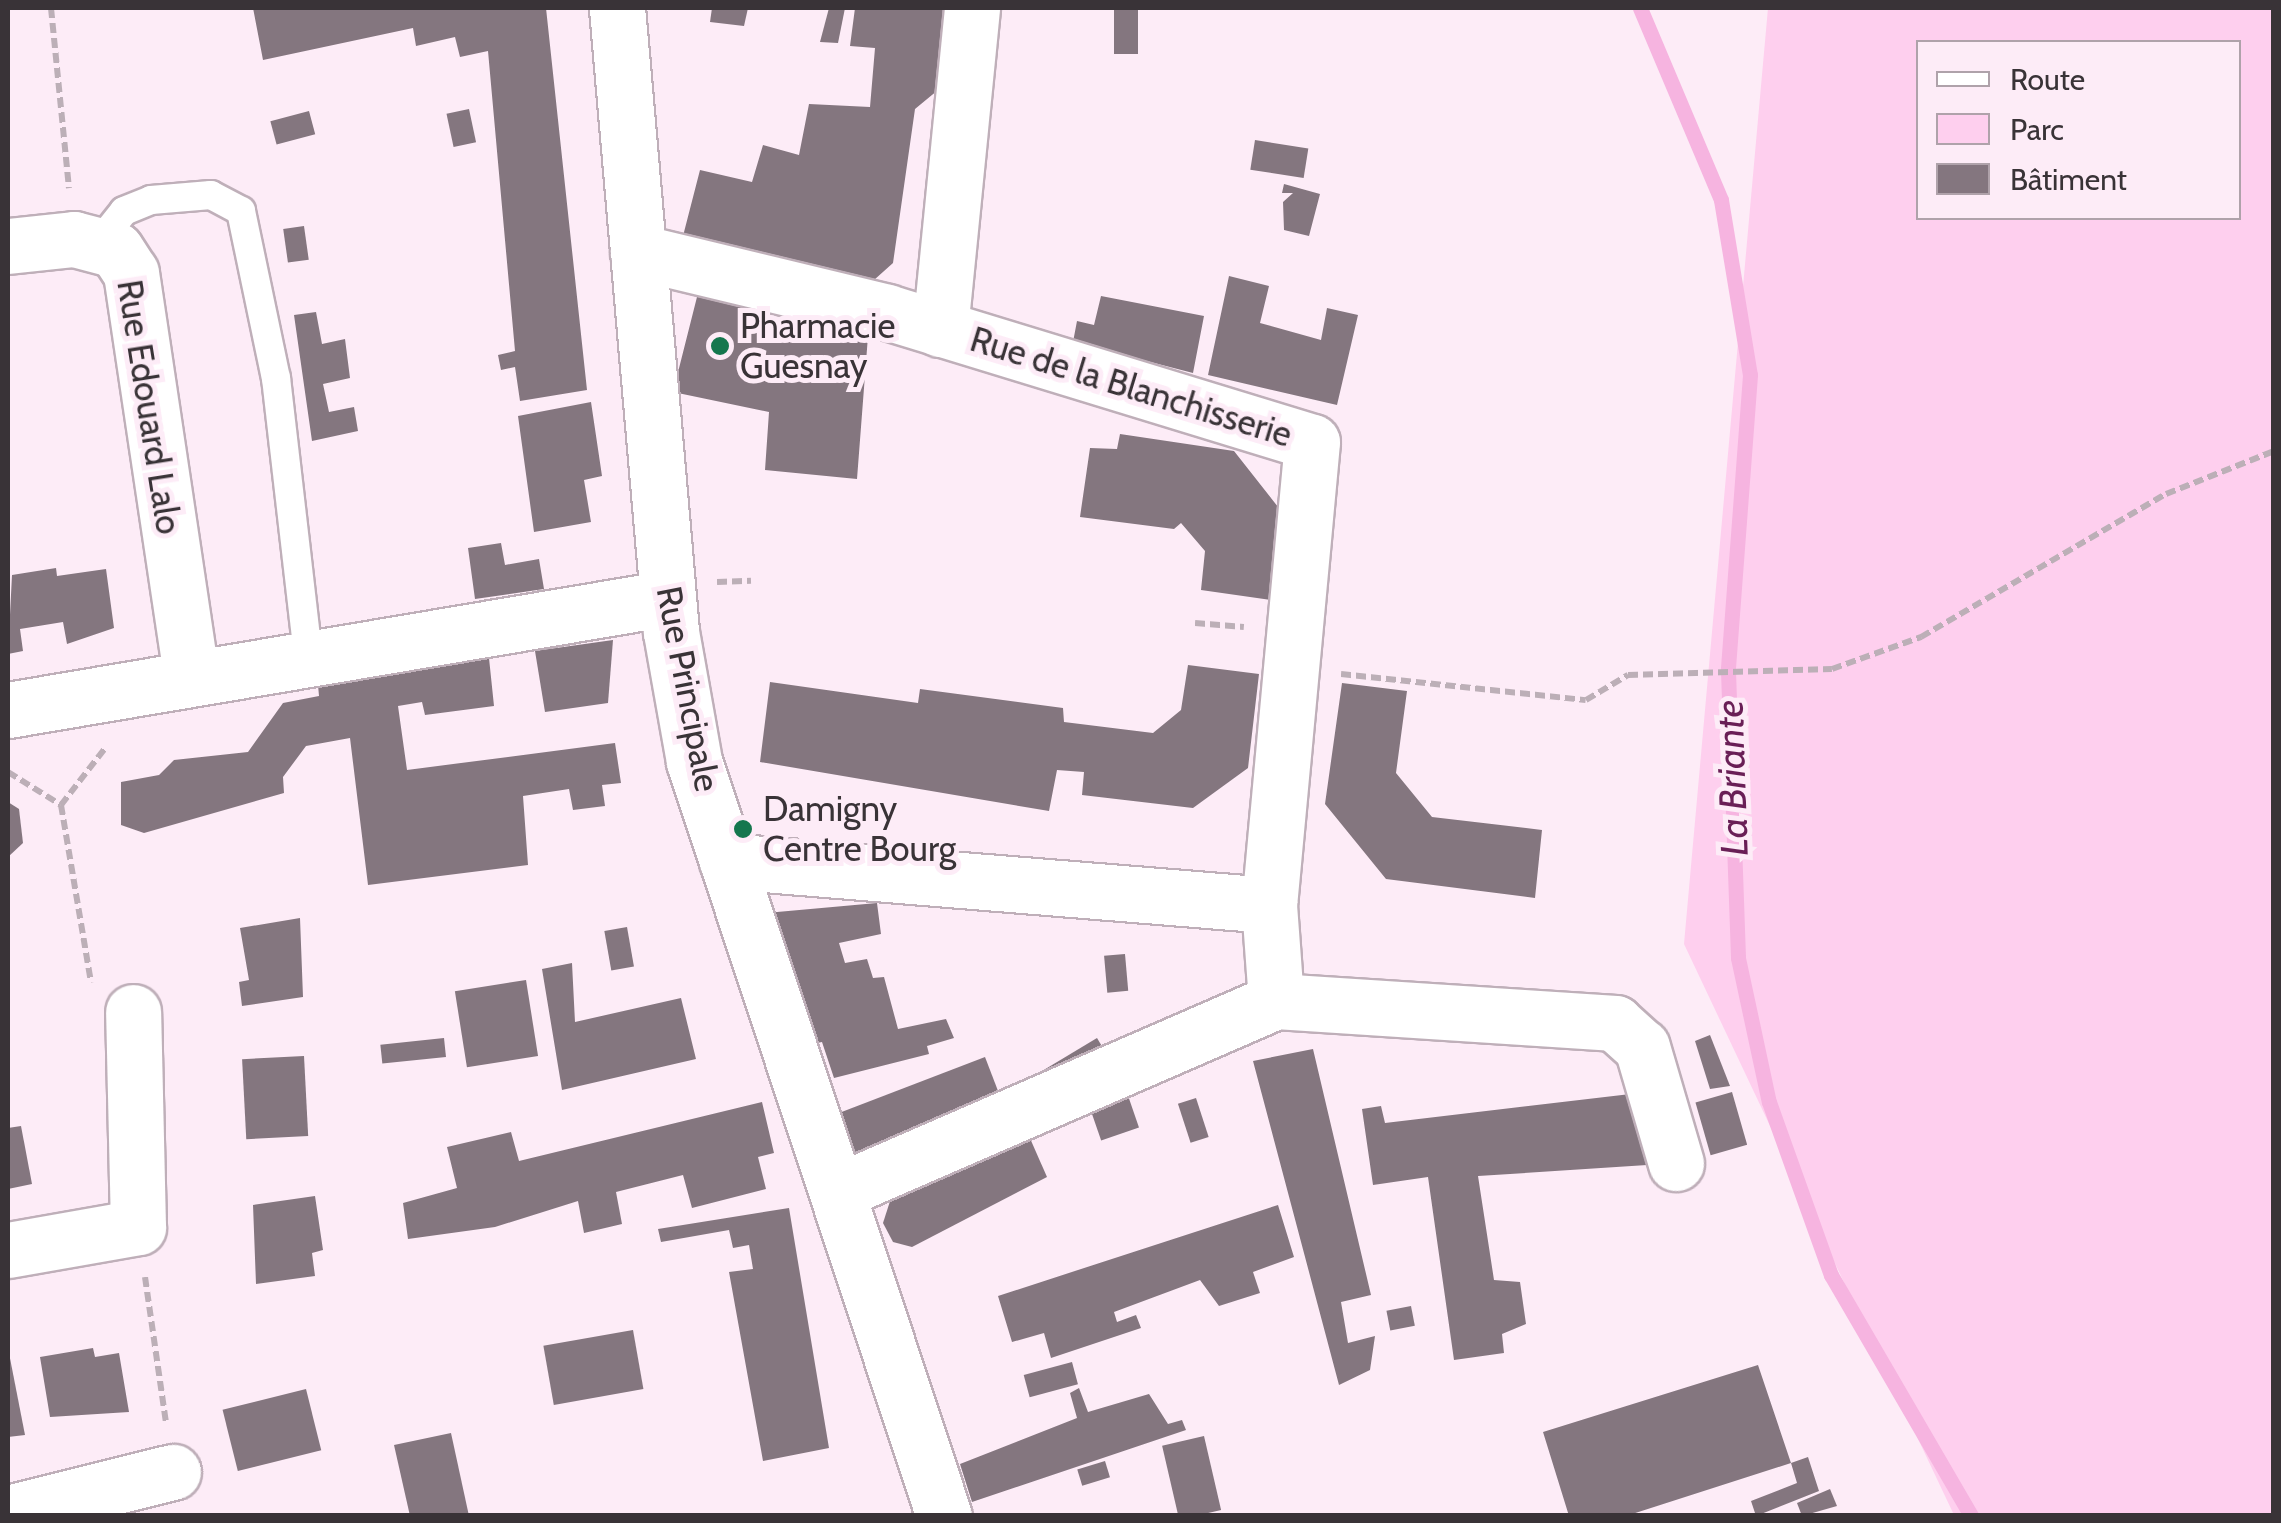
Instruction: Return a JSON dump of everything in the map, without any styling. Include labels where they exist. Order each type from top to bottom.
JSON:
[{"type":"street","name":"Rue Principale","points":[[616,8],[668,598],[694,761],[944,1516]]},
{"type":"street","points":[[940,328],[972,8]]},
{"type":"street","points":[[8,246],[85,242]]},
{"type":"street","name":"Rue Edouard Lalo","points":[[85,242],[116,250],[131,272],[190,676]]},
{"type":"street","name":"Rue de la Blanchisserie","points":[[638,252],[940,328],[1312,442],[1269,905],[1276,1001]]},
{"type":"street","points":[[8,710],[190,676],[668,598]]},
{"type":"street","points":[[727,861],[1269,905]]},
{"type":"street","points":[[838,1191],[1276,1001],[1616,1024],[1642,1047],[1676,1163]]},
{"type":"street","points":[[8,1250],[138,1227],[133,1012]]},
{"type":"street","points":[[8,1513],[172,1472]]},
{"type":"lane","points":[[85,242],[124,211],[151,200],[211,195],[241,211],[276,378],[308,656]]},
{"type":"path","points":[[51,8],[85,242]]},
{"type":"path","points":[[1290,669],[1586,700],[1628,675],[1832,669],[1922,637],[2166,494],[2274,451]]},
{"type":"path","points":[[721,581],[751,581]]},
{"type":"path","points":[[8,772],[61,805],[88,980],[133,1012]]},
{"type":"path","points":[[138,1227],[172,1472]]},
{"type":"green space","points":[[1768,8],[2273,8],[2273,1515],[1954,1515],[1684,944]]},
{"type":"building","points":[[253,8],[546,8],[587,390],[520,401],[515,367],[501,370],[498,355],[515,351],[488,51],[460,57],[455,37],[416,46],[413,28],[263,60]]},
{"type":"building","points":[[712,8],[748,8],[744,26],[710,22]]},
{"type":"building","points":[[829,8],[845,8],[838,43],[820,42]]},
{"type":"building","points":[[855,8],[950,8],[938,90],[915,109],[893,263],[874,280],[841,272],[838,281],[683,236],[700,170],[752,182],[763,145],[799,155],[809,104],[870,107],[875,48],[850,46]]},
{"type":"building","points":[[1114,8],[1138,8],[1138,54],[1114,54]]},
{"type":"building","points":[[469,109],[476,142],[454,147],[447,114]]},
{"type":"building","points":[[309,111],[315,134],[277,145],[270,121]]},
{"type":"building","points":[[1255,140],[1308,148],[1304,178],[1250,170]]},
{"type":"building","points":[[1284,184],[1320,194],[1309,236],[1284,230],[1283,202],[1293,193],[1282,193]]},
{"type":"building","points":[[304,226],[309,260],[288,263],[283,229]]},
{"type":"building","points":[[1229,276],[1269,286],[1260,323],[1321,340],[1327,308],[1358,315],[1337,405],[1208,375]]},
{"type":"building","points":[[698,293],[767,307],[766,326],[868,336],[857,479],[765,470],[769,412],[673,392]]},
{"type":"building","points":[[1101,296],[1204,316],[1193,373],[1073,342],[1077,321],[1094,325]]},
{"type":"building","points":[[316,312],[322,344],[345,339],[350,378],[323,384],[329,412],[354,407],[358,431],[312,441],[294,315]]},
{"type":"building","points":[[591,402],[602,476],[584,480],[591,522],[534,532],[518,416]]},
{"type":"building","points":[[1120,434],[1234,451],[1282,512],[1271,600],[1201,590],[1205,551],[1181,523],[1174,529],[1080,517],[1090,448],[1117,449]]},
{"type":"building","points":[[501,543],[505,565],[539,559],[544,589],[475,599],[468,548]]},
{"type":"building","points":[[56,568],[57,576],[106,569],[114,628],[67,644],[63,622],[20,629],[23,651],[8,654],[12,575]]},
{"type":"building","points":[[613,640],[608,703],[545,712],[535,651]]},
{"type":"building","points":[[489,658],[494,706],[425,715],[422,702],[398,706],[407,770],[615,743],[621,783],[602,785],[605,806],[573,810],[569,789],[523,796],[528,865],[368,885],[350,738],[306,746],[283,777],[284,793],[144,833],[121,825],[121,782],[159,775],[174,760],[248,752],[283,703],[319,696],[318,685]]},
{"type":"building","points":[[1188,665],[1259,674],[1248,768],[1193,808],[1082,795],[1084,772],[1057,770],[1049,811],[760,762],[770,682],[918,703],[920,689],[1063,708],[1064,722],[1153,733],[1181,710]]},
{"type":"building","points":[[1342,683],[1407,691],[1396,773],[1432,817],[1542,830],[1535,898],[1386,879],[1325,804]]},
{"type":"building","points":[[8,802],[19,809],[23,843],[8,857]]},
{"type":"building","points":[[877,903],[881,934],[839,943],[845,963],[867,959],[873,978],[884,977],[898,1029],[946,1019],[954,1038],[927,1046],[929,1054],[834,1078],[822,1042],[812,1044],[766,913]]},
{"type":"building","points":[[300,918],[303,997],[242,1006],[239,982],[249,980],[240,928]]},
{"type":"building","points":[[627,927],[634,966],[611,970],[604,931]]},
{"type":"building","points":[[1125,954],[1128,991],[1107,993],[1104,956]]},
{"type":"building","points":[[572,963],[575,1022],[681,998],[696,1059],[562,1090],[542,969]]},
{"type":"building","points":[[526,980],[538,1056],[467,1067],[455,991]]},
{"type":"building","points":[[1710,1035],[1730,1086],[1710,1089],[1695,1041]]},
{"type":"building","points":[[444,1038],[446,1057],[382,1064],[380,1045]]},
{"type":"building","points":[[1097,1038],[1109,1058],[1051,1092],[1040,1073]]},
{"type":"building","points":[[1313,1049],[1371,1295],[1341,1302],[1348,1343],[1375,1336],[1370,1370],[1339,1385],[1253,1061]]},
{"type":"building","points":[[304,1056],[308,1136],[246,1139],[242,1059]]},
{"type":"building","points":[[985,1057],[1004,1106],[859,1162],[840,1113]]},
{"type":"building","points":[[1124,1084],[1139,1127],[1101,1141],[1086,1097]]},
{"type":"building","points":[[1732,1092],[1747,1145],[1711,1155],[1695,1102]]},
{"type":"building","points":[[1639,1093],[1647,1165],[1478,1176],[1494,1280],[1520,1282],[1526,1324],[1502,1334],[1504,1353],[1454,1360],[1428,1177],[1373,1185],[1362,1109],[1381,1106],[1385,1123]]},
{"type":"building","points":[[1196,1098],[1209,1137],[1191,1143],[1178,1104]]},
{"type":"building","points":[[762,1102],[774,1153],[758,1157],[766,1189],[692,1208],[683,1175],[616,1192],[622,1224],[584,1233],[578,1201],[495,1227],[408,1239],[403,1203],[457,1188],[447,1147],[511,1132],[519,1161]]},
{"type":"building","points":[[21,1126],[32,1184],[8,1189],[8,1128]]},
{"type":"building","points":[[1025,1127],[1047,1177],[912,1247],[893,1242],[883,1223],[892,1195]]},
{"type":"building","points":[[315,1196],[323,1250],[312,1253],[315,1276],[256,1284],[253,1205]]},
{"type":"building","points":[[1278,1205],[1294,1257],[1253,1272],[1260,1293],[1219,1306],[1200,1280],[1114,1312],[1117,1322],[1136,1315],[1141,1328],[1051,1358],[1044,1333],[1012,1342],[998,1296]]},
{"type":"building","points":[[789,1208],[829,1448],[763,1461],[729,1272],[753,1269],[749,1245],[733,1248],[729,1230],[661,1242],[658,1229]]},
{"type":"building","points":[[1411,1306],[1415,1326],[1390,1330],[1386,1311]]},
{"type":"building","points":[[633,1330],[643,1389],[554,1405],[543,1346]]},
{"type":"building","points":[[8,1348],[25,1435],[8,1437]]},
{"type":"building","points":[[93,1348],[95,1357],[119,1353],[129,1412],[50,1417],[40,1357]]},
{"type":"building","points":[[1072,1362],[1078,1384],[1030,1397],[1024,1375]]},
{"type":"building","points":[[1758,1365],[1791,1463],[1626,1516],[1569,1516],[1543,1432]]},
{"type":"building","points":[[1079,1388],[1088,1412],[1149,1394],[1168,1424],[1182,1420],[1186,1430],[972,1502],[960,1464],[1077,1418],[1070,1393]]},
{"type":"building","points":[[306,1389],[321,1450],[238,1471],[223,1410]]},
{"type":"building","points":[[451,1433],[469,1516],[410,1516],[394,1445]]},
{"type":"building","points":[[1204,1436],[1221,1510],[1178,1516],[1162,1446]]},
{"type":"building","points":[[1808,1457],[1819,1491],[1756,1516],[1751,1501],[1797,1483],[1791,1463]]},
{"type":"building","points":[[1105,1461],[1110,1477],[1082,1486],[1077,1469]]},
{"type":"building","points":[[1830,1489],[1837,1506],[1802,1516],[1797,1503]]},
{"type":"waterway","name":"La Briante","points":[[1640,8],[1721,200],[1750,375],[1728,671],[1738,958],[1769,1102],[1831,1275],[1971,1516]]},
{"type":"place","name":"Pharmacie Guesnay","points":[[720,346]]},
{"type":"place","name":"Damigny Centre Bourg","points":[[743,829]]}]
